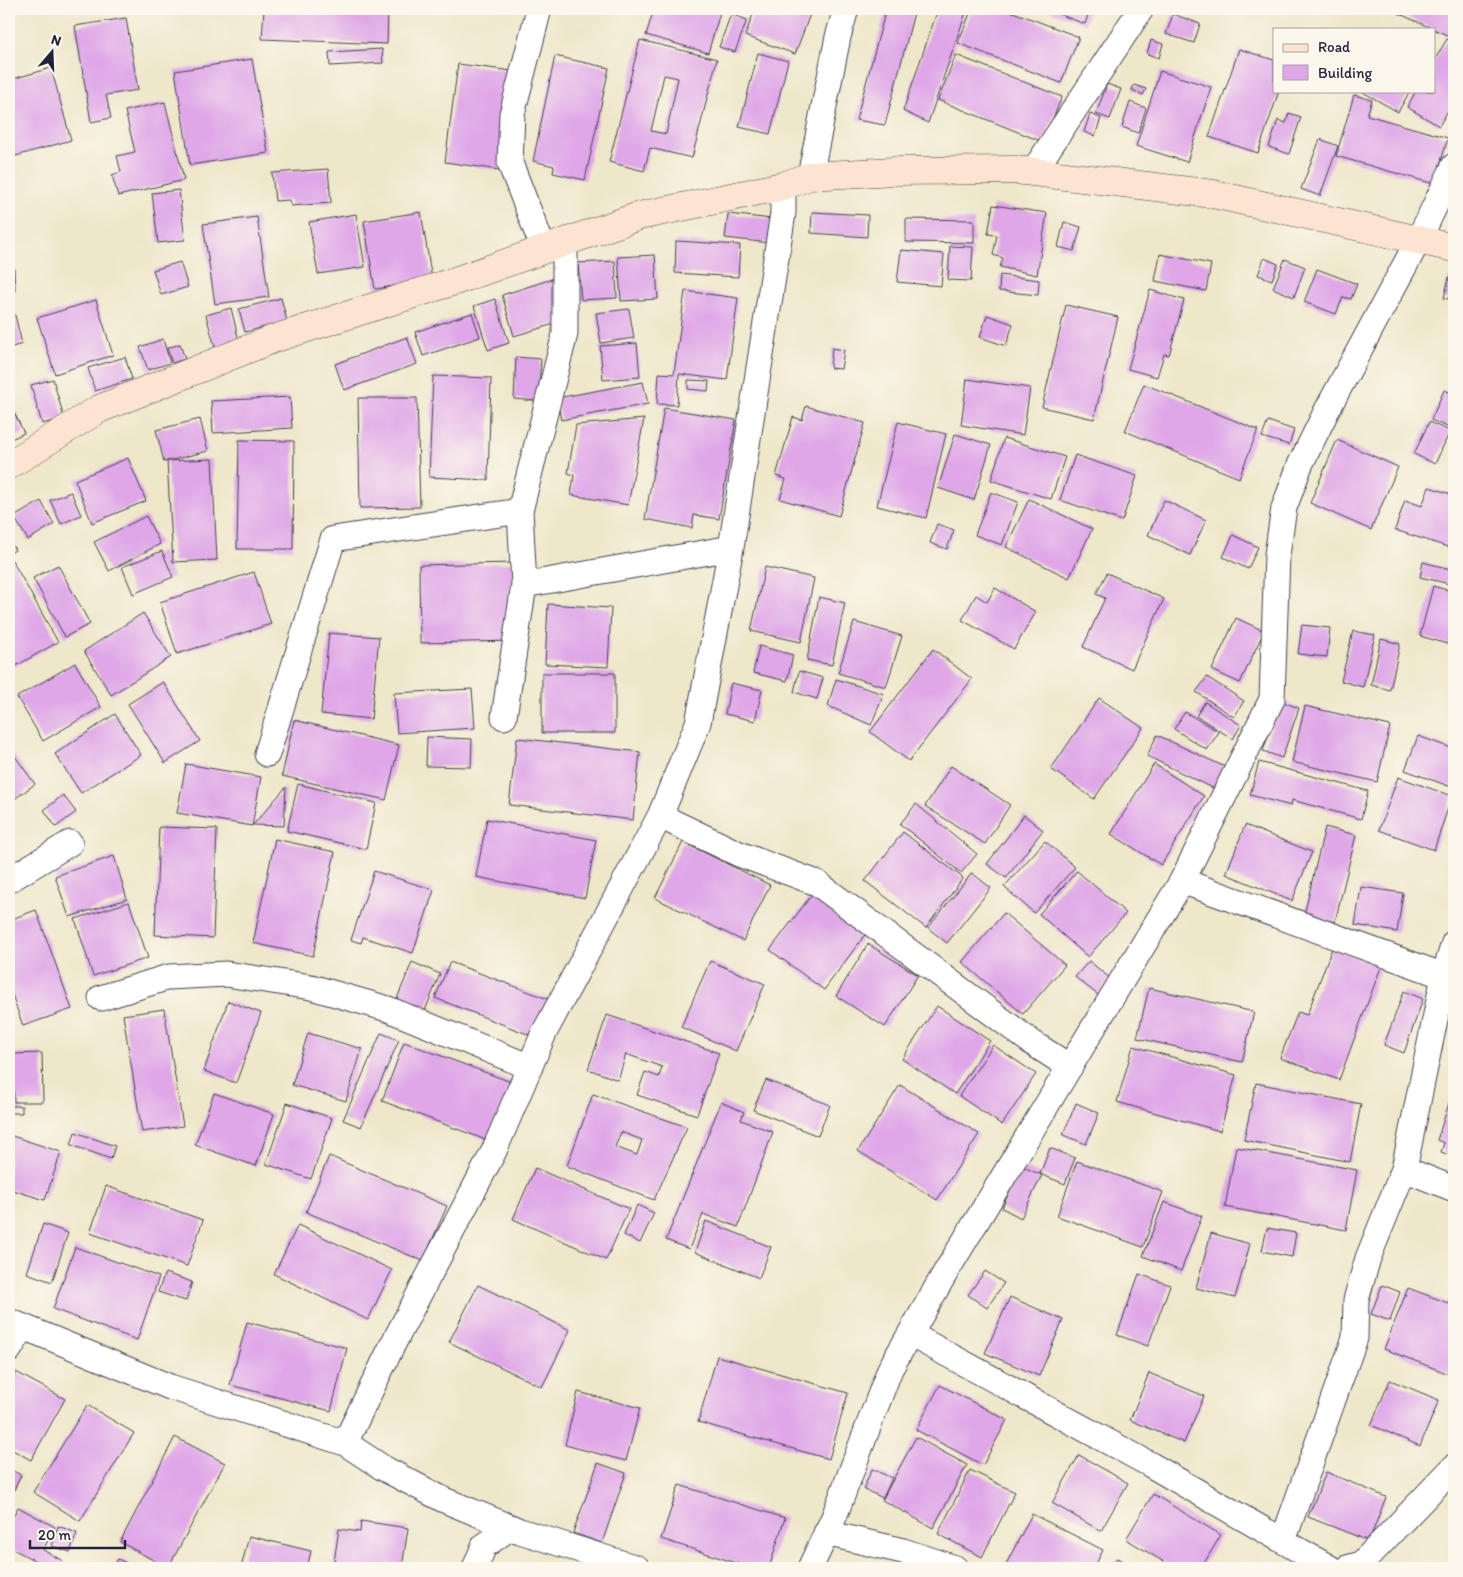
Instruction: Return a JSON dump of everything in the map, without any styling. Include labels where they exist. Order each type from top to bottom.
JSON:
[{"type":"street","points":[[504,717],[524,585],[520,511],[565,334],[554,246],[510,163],[512,114],[539,9]]},
{"type":"street","points":[[810,176],[838,37],[846,9]]},
{"type":"street","points":[[1033,172],[1141,9]]},
{"type":"street","points":[[810,1568],[826,1533],[890,1369],[1182,881],[1272,699],[1277,555],[1284,508],[1300,465],[1327,410],[1418,241],[1454,166]]},
{"type":"street","points":[[9,465],[99,410],[264,343],[455,281],[638,216],[783,186],[810,176],[894,171],[1033,172],[1213,194],[1454,248]]},
{"type":"street","points":[[346,1443],[393,1344],[494,1151],[544,1033],[660,816],[698,723],[731,548],[784,213],[783,186]]},
{"type":"street","points":[[267,754],[333,539],[520,511]]},
{"type":"street","points":[[524,585],[731,548]]},
{"type":"street","points":[[660,816],[739,854],[817,883],[1034,1044],[1070,1067]]},
{"type":"street","points":[[9,880],[70,843]]},
{"type":"street","points":[[1182,881],[1444,976]]},
{"type":"street","points":[[1283,1541],[1355,1338],[1356,1300],[1368,1258],[1404,1169],[1444,976],[1454,943]]},
{"type":"street","points":[[101,998],[169,977],[226,974],[311,987],[388,1009],[530,1067]]},
{"type":"street","points":[[1404,1169],[1454,1190]]},
{"type":"street","points":[[9,1350],[15,1325],[170,1387],[346,1443],[383,1468],[444,1500],[511,1527],[637,1568]]},
{"type":"street","points":[[910,1334],[1151,1465],[1330,1568]]},
{"type":"street","points":[[1347,1568],[1361,1564],[1454,1467]]},
{"type":"street","points":[[470,1511],[480,1557]]},
{"type":"street","points":[[480,1557],[511,1527]]},
{"type":"street","points":[[826,1533],[903,1551],[955,1568]]},
{"type":"building","points":[[264,9],[388,9],[387,44],[262,39]]},
{"type":"building","points":[[654,9],[721,9],[708,53],[646,35]]},
{"type":"building","points":[[755,9],[812,9],[795,54],[745,36]]},
{"type":"building","points":[[886,9],[915,9],[885,125],[856,120]]},
{"type":"building","points":[[938,9],[967,9],[928,123],[903,111]]},
{"type":"building","points":[[972,9],[1005,9],[1079,37],[1061,83],[958,43]]},
{"type":"building","points":[[1045,9],[1090,9],[1085,24]]},
{"type":"building","points":[[1389,9],[1454,9],[1454,25],[1449,36],[1436,30],[1436,28],[1431,28]]},
{"type":"building","points":[[731,14],[747,20],[735,52],[719,47]]},
{"type":"building","points":[[1173,14],[1200,24],[1194,43],[1166,34]]},
{"type":"building","points":[[126,18],[138,90],[106,95],[111,118],[91,122],[75,26]]},
{"type":"building","points":[[1447,39],[1454,43],[1454,100],[1439,126],[1407,107],[1415,92],[1436,92],[1436,58]]},
{"type":"building","points":[[640,40],[717,59],[692,158],[650,148],[644,171],[609,162]],"holes":[[[664,75],[678,78],[666,134],[651,131]]]},
{"type":"building","points":[[1151,40],[1163,44],[1159,58],[1147,54]]},
{"type":"building","points":[[382,49],[383,63],[330,66],[329,52]]},
{"type":"building","points":[[1239,49],[1273,60],[1273,92],[1279,92],[1258,153],[1209,137]]},
{"type":"building","points":[[758,53],[788,61],[770,134],[739,127]]},
{"type":"building","points":[[956,55],[1062,97],[1043,142],[938,100]]},
{"type":"building","points":[[555,56],[609,68],[585,180],[553,173],[554,166],[533,161]]},
{"type":"building","points":[[252,59],[268,153],[190,165],[175,71]]},
{"type":"building","points":[[458,64],[512,71],[499,170],[445,162]]},
{"type":"building","points":[[51,68],[71,140],[9,158],[9,80]]},
{"type":"building","points":[[1160,71],[1211,87],[1187,162],[1136,146]]},
{"type":"building","points":[[1107,84],[1121,89],[1110,119],[1096,114]]},
{"type":"building","points":[[1134,85],[1146,89],[1143,95],[1132,90]]},
{"type":"building","points":[[1363,92],[1409,92],[1398,112]]},
{"type":"building","points":[[1354,95],[1372,100],[1367,115],[1448,138],[1434,184],[1336,156]]},
{"type":"building","points":[[165,102],[184,180],[118,196],[112,175],[121,172],[117,156],[135,152],[125,111]]},
{"type":"building","points":[[1130,102],[1146,108],[1138,133],[1122,127]]},
{"type":"building","points":[[1289,113],[1301,117],[1289,154],[1269,147],[1278,120],[1286,123]]},
{"type":"building","points":[[1090,114],[1101,118],[1095,136],[1084,132]]},
{"type":"building","points":[[1320,139],[1338,146],[1320,196],[1301,189]]},
{"type":"building","points":[[328,169],[331,203],[291,206],[290,200],[275,201],[272,173]]},
{"type":"building","points":[[179,190],[185,240],[158,243],[152,193]]},
{"type":"building","points":[[993,205],[1047,213],[1037,275],[1000,267],[1003,258],[993,255],[997,235],[988,234]]},
{"type":"building","points":[[421,212],[432,280],[375,289],[364,221]]},
{"type":"building","points":[[812,212],[868,215],[867,237],[811,233]]},
{"type":"building","points":[[356,214],[365,267],[318,274],[309,222]]},
{"type":"building","points":[[728,214],[772,219],[770,243],[725,238]]},
{"type":"building","points":[[257,217],[269,297],[215,304],[203,224]]},
{"type":"building","points":[[906,219],[974,220],[974,243],[906,242]]},
{"type":"building","points":[[1064,222],[1081,227],[1074,251],[1058,247]]},
{"type":"building","points":[[676,241],[740,245],[738,277],[675,273]]},
{"type":"building","points":[[950,246],[973,247],[971,281],[948,280]]},
{"type":"building","points":[[901,250],[944,254],[941,286],[897,282]]},
{"type":"building","points":[[1160,254],[1211,264],[1206,291],[1155,281]]},
{"type":"building","points":[[655,255],[658,299],[621,301],[618,257]]},
{"type":"building","points":[[1264,258],[1278,264],[1272,280],[1258,275]]},
{"type":"building","points":[[1285,259],[1305,267],[1294,297],[1273,288]]},
{"type":"building","points":[[615,261],[617,298],[581,300],[578,263]]},
{"type":"building","points":[[180,262],[188,287],[161,295],[153,270]]},
{"type":"building","points":[[9,267],[14,267],[15,291],[9,292]]},
{"type":"building","points":[[1317,269],[1357,284],[1351,299],[1343,297],[1336,314],[1304,302]]},
{"type":"building","points":[[1000,275],[1039,280],[1038,295],[999,291]]},
{"type":"building","points":[[1449,277],[1454,279],[1454,300],[1444,298]]},
{"type":"building","points":[[552,279],[564,321],[514,336],[502,295]]},
{"type":"building","points":[[1150,290],[1184,300],[1169,355],[1164,354],[1157,377],[1128,369]]},
{"type":"building","points":[[685,291],[738,298],[727,380],[679,374],[677,405],[657,404],[659,373],[674,374]]},
{"type":"building","points":[[281,298],[287,321],[245,332],[239,309]]},
{"type":"building","points":[[495,299],[509,343],[488,350],[474,306]]},
{"type":"building","points":[[96,300],[113,355],[55,374],[37,318]]},
{"type":"building","points":[[1066,305],[1118,317],[1094,419],[1042,407]]},
{"type":"building","points":[[231,308],[239,341],[215,347],[206,315]]},
{"type":"building","points":[[629,309],[634,338],[601,343],[596,313]]},
{"type":"building","points":[[472,313],[480,337],[423,356],[415,332]]},
{"type":"building","points":[[15,315],[22,344],[9,348],[9,317]]},
{"type":"building","points":[[987,315],[1013,324],[1006,346],[980,337]]},
{"type":"building","points":[[407,337],[417,364],[344,390],[335,364]]},
{"type":"building","points":[[163,339],[170,363],[148,370],[140,347]]},
{"type":"building","points":[[637,343],[640,377],[603,380],[600,346]]},
{"type":"building","points":[[180,344],[185,359],[172,363],[167,348]]},
{"type":"building","points":[[832,348],[844,350],[841,369],[830,368]]},
{"type":"building","points":[[125,357],[132,379],[95,391],[88,368]]},
{"type":"building","points":[[516,357],[541,359],[538,401],[514,399]]},
{"type":"building","points":[[433,376],[491,378],[488,480],[429,477]]},
{"type":"building","points":[[53,379],[64,418],[42,424],[31,385]]},
{"type":"building","points":[[967,379],[1030,388],[1023,435],[961,425]]},
{"type":"building","points":[[688,380],[709,381],[708,391],[688,389]]},
{"type":"building","points":[[643,382],[648,404],[561,420],[557,398]]},
{"type":"building","points":[[1144,384],[1258,430],[1239,478],[1125,431]]},
{"type":"building","points":[[1444,390],[1454,394],[1454,424],[1452,429],[1431,420]]},
{"type":"building","points":[[290,397],[292,428],[213,433],[211,401]]},
{"type":"building","points":[[358,398],[417,398],[420,507],[360,508]]},
{"type":"building","points":[[9,402],[24,433],[9,440]]},
{"type":"building","points":[[806,406],[865,423],[839,516],[780,499],[786,479],[776,476],[793,417],[802,420]]},
{"type":"building","points":[[664,408],[736,420],[719,519],[694,515],[692,528],[645,519]]},
{"type":"building","points":[[200,419],[208,451],[164,462],[156,430]]},
{"type":"building","points":[[644,419],[628,505],[571,495],[574,475],[568,473],[576,425]]},
{"type":"building","points":[[1268,421],[1294,430],[1289,445],[1262,437]]},
{"type":"building","points":[[898,422],[946,434],[926,518],[877,506]]},
{"type":"building","points":[[1429,422],[1450,431],[1435,464],[1414,454]]},
{"type":"building","points":[[955,434],[991,445],[974,500],[938,488]]},
{"type":"building","points":[[1004,438],[1065,457],[1051,499],[991,480]]},
{"type":"building","points":[[239,440],[294,441],[293,549],[237,549]]},
{"type":"building","points":[[1337,440],[1398,467],[1371,530],[1310,503]]},
{"type":"building","points":[[1075,455],[1137,476],[1122,521],[1060,500]]},
{"type":"building","points":[[128,458],[146,501],[92,523],[75,480]]},
{"type":"building","points":[[212,459],[217,560],[173,562],[167,461]]},
{"type":"building","points":[[1429,487],[1454,495],[1454,549],[1395,530],[1405,500],[1422,506]]},
{"type":"building","points":[[71,492],[81,515],[61,524],[50,500]]},
{"type":"building","points":[[991,492],[1018,502],[1002,545],[975,535]]},
{"type":"building","points":[[1029,499],[1092,529],[1069,578],[1006,547]]},
{"type":"building","points":[[1164,500],[1206,520],[1190,555],[1148,535]]},
{"type":"building","points":[[41,501],[54,524],[28,540],[14,517]]},
{"type":"building","points":[[146,516],[160,544],[109,571],[94,542]]},
{"type":"building","points":[[937,524],[954,530],[947,549],[930,543]]},
{"type":"building","points":[[1233,535],[1258,547],[1248,569],[1223,557]]},
{"type":"building","points":[[9,540],[15,550],[9,554]]},
{"type":"building","points":[[162,551],[173,577],[133,594],[122,567]]},
{"type":"building","points":[[12,560],[58,642],[9,670],[9,562]]},
{"type":"building","points":[[1423,562],[1454,570],[1454,585],[1420,577]]},
{"type":"building","points":[[514,563],[515,641],[420,643],[419,565]]},
{"type":"building","points":[[58,565],[90,624],[65,637],[33,578]]},
{"type":"building","points":[[765,567],[814,578],[801,642],[751,631]]},
{"type":"building","points":[[254,572],[271,624],[177,654],[160,602]]},
{"type":"building","points":[[1107,573],[1164,599],[1132,669],[1083,647],[1105,598],[1096,594]]},
{"type":"building","points":[[1433,586],[1454,592],[1454,646],[1420,636]]},
{"type":"building","points":[[995,588],[1036,612],[1014,649],[962,620],[976,595],[987,602]]},
{"type":"building","points":[[819,597],[845,603],[832,665],[807,660]]},
{"type":"building","points":[[548,604],[611,608],[608,667],[545,664]]},
{"type":"building","points":[[143,613],[171,657],[111,695],[84,651]]},
{"type":"building","points":[[1236,618],[1264,631],[1240,683],[1212,670]]},
{"type":"building","points":[[854,622],[902,636],[886,687],[838,673]]},
{"type":"building","points":[[1302,625],[1330,628],[1327,657],[1298,654]]},
{"type":"building","points":[[1353,631],[1375,635],[1363,687],[1341,681]]},
{"type":"building","points":[[329,633],[379,637],[371,719],[321,714]]},
{"type":"building","points":[[1381,639],[1400,644],[1390,690],[1371,685]]},
{"type":"building","points":[[759,646],[793,655],[787,681],[753,673]]},
{"type":"building","points":[[933,649],[972,679],[909,761],[870,732]]},
{"type":"building","points":[[75,663],[101,707],[43,741],[17,697]]},
{"type":"building","points":[[799,671],[823,678],[817,699],[794,692]]},
{"type":"building","points":[[542,673],[615,673],[615,733],[542,733]]},
{"type":"building","points":[[1207,677],[1244,701],[1234,717],[1196,692]]},
{"type":"building","points":[[836,679],[884,694],[871,725],[828,706]]},
{"type":"building","points":[[163,682],[200,741],[165,763],[128,704]]},
{"type":"building","points":[[731,683],[762,690],[755,721],[725,714]]},
{"type":"building","points":[[472,689],[475,728],[397,733],[394,693]]},
{"type":"building","points":[[1099,698],[1143,728],[1094,799],[1051,769]]},
{"type":"building","points":[[1280,701],[1299,708],[1282,758],[1263,751]]},
{"type":"building","points":[[1205,702],[1241,725],[1233,739],[1196,716]]},
{"type":"building","points":[[1305,706],[1390,726],[1377,782],[1292,762]]},
{"type":"building","points":[[1185,712],[1219,732],[1207,750],[1174,729]]},
{"type":"building","points":[[115,714],[141,755],[81,793],[55,754]]},
{"type":"building","points":[[294,720],[399,745],[386,800],[282,776]]},
{"type":"building","points":[[1157,735],[1227,768],[1217,790],[1147,756]]},
{"type":"building","points":[[1418,736],[1454,749],[1454,788],[1405,770]]},
{"type":"building","points":[[427,737],[472,739],[471,767],[426,766]]},
{"type":"building","points":[[517,738],[640,752],[633,820],[509,805]]},
{"type":"building","points":[[9,748],[35,784],[9,803]]},
{"type":"building","points":[[1259,762],[1368,791],[1361,819],[1292,800],[1291,806],[1250,795]]},
{"type":"building","points":[[186,764],[261,777],[252,826],[177,813]]},
{"type":"building","points":[[1154,764],[1204,796],[1161,865],[1111,834]]},
{"type":"building","points":[[951,766],[1010,805],[985,844],[925,806]]},
{"type":"building","points":[[1398,777],[1452,796],[1434,850],[1379,830]]},
{"type":"building","points":[[298,784],[376,803],[366,849],[287,831]]},
{"type":"building","points":[[286,787],[284,826],[253,825]]},
{"type":"building","points":[[63,795],[76,812],[56,827],[44,810]]},
{"type":"building","points":[[916,804],[977,854],[961,873],[900,824]]},
{"type":"building","points":[[1024,815],[1043,830],[1006,878],[987,864]]},
{"type":"building","points":[[487,819],[596,840],[585,898],[476,877]]},
{"type":"building","points":[[1245,825],[1312,852],[1292,901],[1226,874]]},
{"type":"building","points":[[159,827],[217,829],[213,938],[155,935]]},
{"type":"building","points":[[1325,827],[1356,835],[1335,922],[1304,915]]},
{"type":"building","points":[[903,832],[963,878],[926,928],[865,881]]},
{"type":"building","points":[[275,839],[335,852],[313,956],[253,943]]},
{"type":"building","points":[[1045,841],[1075,867],[1034,913],[1004,887]]},
{"type":"building","points":[[683,842],[770,885],[743,941],[655,898]]},
{"type":"building","points":[[114,856],[127,899],[69,917],[55,876]]},
{"type":"building","points":[[374,871],[434,890],[413,953],[363,937],[361,943],[351,940]]},
{"type":"building","points":[[1077,871],[1126,913],[1088,957],[1039,914]]},
{"type":"building","points":[[972,873],[991,888],[947,943],[928,928]]},
{"type":"building","points":[[1361,887],[1403,893],[1397,932],[1355,925]]},
{"type":"building","points":[[813,893],[867,932],[824,990],[770,950]]},
{"type":"building","points":[[129,902],[148,958],[93,976],[75,919]]},
{"type":"building","points":[[36,910],[72,1009],[23,1026],[9,986],[9,920]]},
{"type":"building","points":[[1004,913],[1065,965],[1023,1014],[962,962]]},
{"type":"building","points":[[868,944],[918,975],[885,1027],[836,996]]},
{"type":"building","points":[[1332,948],[1381,967],[1339,1080],[1280,1058],[1298,1012],[1307,1015]]},
{"type":"building","points":[[710,961],[765,984],[736,1051],[681,1027]]},
{"type":"building","points":[[1089,961],[1111,979],[1098,995],[1075,977]]},
{"type":"building","points":[[412,962],[440,974],[422,1018],[394,1006]]},
{"type":"building","points":[[450,962],[548,999],[535,1037],[435,998]]},
{"type":"building","points":[[1149,988],[1254,1012],[1242,1062],[1137,1038]]},
{"type":"building","points":[[1404,991],[1423,999],[1404,1053],[1384,1045]]},
{"type":"building","points":[[228,1001],[261,1013],[236,1083],[204,1071]]},
{"type":"building","points":[[937,1006],[990,1041],[955,1094],[902,1059]]},
{"type":"building","points":[[164,1009],[183,1126],[142,1132],[123,1015]]},
{"type":"building","points":[[607,1015],[719,1053],[697,1115],[637,1095],[645,1072],[659,1077],[662,1067],[626,1054],[618,1080],[588,1069]]},
{"type":"building","points":[[308,1033],[362,1049],[346,1101],[292,1085]]},
{"type":"building","points":[[381,1033],[399,1040],[361,1127],[343,1120]]},
{"type":"building","points":[[404,1042],[511,1082],[489,1141],[382,1101]]},
{"type":"building","points":[[993,1045],[1036,1074],[1002,1125],[959,1096]]},
{"type":"building","points":[[1133,1046],[1236,1075],[1220,1131],[1117,1102]]},
{"type":"building","points":[[42,1053],[43,1102],[14,1102],[12,1054]]},
{"type":"building","points":[[766,1080],[830,1105],[818,1136],[753,1110]]},
{"type":"building","points":[[1256,1083],[1361,1104],[1350,1162],[1244,1140]]},
{"type":"building","points":[[900,1085],[979,1134],[937,1200],[858,1151]]},
{"type":"building","points":[[214,1093],[274,1114],[256,1166],[195,1145]]},
{"type":"building","points":[[593,1094],[687,1127],[654,1200],[567,1166]],"holes":[[[621,1132],[642,1140],[637,1155],[615,1147]]]},
{"type":"building","points":[[9,1095],[11,1106],[22,1106],[22,1113],[9,1113]]},
{"type":"building","points":[[1451,1097],[1454,1098],[1454,1157],[1441,1152],[1444,1143],[1437,1140]]},
{"type":"building","points":[[721,1102],[744,1112],[741,1120],[773,1132],[738,1227],[703,1214],[689,1249],[666,1240]]},
{"type":"building","points":[[287,1103],[332,1118],[311,1179],[266,1164]]},
{"type":"building","points":[[1076,1103],[1099,1113],[1086,1144],[1063,1135]]},
{"type":"building","points":[[75,1132],[115,1146],[111,1159],[71,1145]]},
{"type":"building","points":[[9,1135],[61,1152],[45,1200],[9,1189]]},
{"type":"building","points":[[1236,1147],[1357,1170],[1346,1230],[1225,1207]]},
{"type":"building","points":[[1050,1148],[1075,1158],[1065,1184],[1040,1174]]},
{"type":"building","points":[[329,1156],[447,1206],[423,1261],[306,1212]]},
{"type":"building","points":[[1077,1161],[1163,1192],[1143,1247],[1057,1216]]},
{"type":"building","points":[[1021,1166],[1042,1175],[1021,1218],[1002,1208]]},
{"type":"building","points":[[535,1168],[629,1209],[606,1260],[513,1219]]},
{"type":"building","points":[[106,1186],[203,1220],[187,1266],[90,1233]]},
{"type":"building","points":[[1164,1202],[1202,1216],[1181,1271],[1143,1256]]},
{"type":"building","points":[[637,1205],[654,1213],[640,1243],[624,1235]]},
{"type":"building","points":[[706,1221],[771,1247],[759,1278],[695,1252]]},
{"type":"building","points":[[43,1224],[68,1233],[52,1282],[27,1273]]},
{"type":"building","points":[[298,1225],[392,1270],[368,1320],[274,1274]]},
{"type":"building","points":[[1267,1228],[1296,1233],[1292,1257],[1262,1251]]},
{"type":"building","points":[[1211,1233],[1250,1244],[1235,1298],[1196,1288]]},
{"type":"building","points":[[75,1247],[159,1277],[137,1340],[53,1309]]},
{"type":"building","points":[[985,1271],[1004,1283],[987,1308],[968,1295]]},
{"type":"building","points":[[165,1273],[192,1282],[186,1301],[158,1292]]},
{"type":"building","points":[[1139,1274],[1170,1285],[1148,1346],[1117,1335]]},
{"type":"building","points":[[478,1285],[570,1330],[542,1387],[449,1342]]},
{"type":"building","points":[[1382,1285],[1400,1292],[1390,1321],[1371,1314]]},
{"type":"building","points":[[1408,1288],[1448,1303],[1452,1293],[1454,1294],[1454,1376],[1384,1349]]},
{"type":"building","points":[[1010,1297],[1063,1320],[1039,1376],[985,1353]]},
{"type":"building","points":[[247,1322],[347,1348],[331,1411],[230,1385]]},
{"type":"building","points":[[717,1356],[848,1393],[829,1459],[698,1422]]},
{"type":"building","points":[[16,1372],[65,1399],[31,1460],[9,1448],[9,1386]]},
{"type":"building","points":[[1149,1373],[1204,1396],[1184,1443],[1130,1420]]},
{"type":"building","points":[[1390,1380],[1439,1400],[1420,1446],[1371,1425]]},
{"type":"building","points":[[940,1385],[1007,1420],[983,1465],[916,1430]]},
{"type":"building","points":[[578,1392],[640,1408],[626,1461],[565,1445]]},
{"type":"building","points":[[87,1405],[134,1433],[80,1521],[33,1492]]},
{"type":"building","points":[[175,1437],[225,1463],[168,1568],[120,1542]]},
{"type":"building","points":[[916,1437],[967,1465],[933,1528],[882,1500]]},
{"type":"building","points":[[1079,1455],[1128,1483],[1101,1531],[1052,1503]]},
{"type":"building","points":[[598,1463],[626,1473],[602,1543],[573,1533]]},
{"type":"building","points":[[9,1469],[21,1475],[14,1490],[9,1487]]},
{"type":"building","points":[[872,1469],[892,1478],[883,1498],[863,1489]]},
{"type":"building","points":[[970,1470],[1015,1492],[982,1557],[938,1534]]},
{"type":"building","points":[[1326,1472],[1386,1497],[1369,1541],[1308,1517]]},
{"type":"building","points":[[679,1485],[785,1518],[769,1568],[752,1568],[661,1539]]},
{"type":"building","points":[[1153,1494],[1221,1535],[1201,1568],[1174,1568],[1126,1539]]},
{"type":"building","points":[[18,1507],[55,1527],[43,1550],[63,1561],[58,1568],[49,1568],[9,1547],[9,1525]]},
{"type":"building","points":[[1032,1514],[1103,1550],[1094,1568],[1009,1568],[1005,1566]]},
{"type":"building","points":[[361,1521],[408,1528],[402,1568],[333,1568],[339,1529],[360,1532]]},
{"type":"building","points":[[58,1526],[77,1533],[70,1552],[52,1546]]},
{"type":"building","points":[[249,1536],[311,1551],[307,1568],[241,1568]]},
{"type":"building","points":[[1117,1558],[1134,1568],[1111,1568]]},
{"type":"building","points":[[118,1559],[137,1568],[113,1568]]}]
